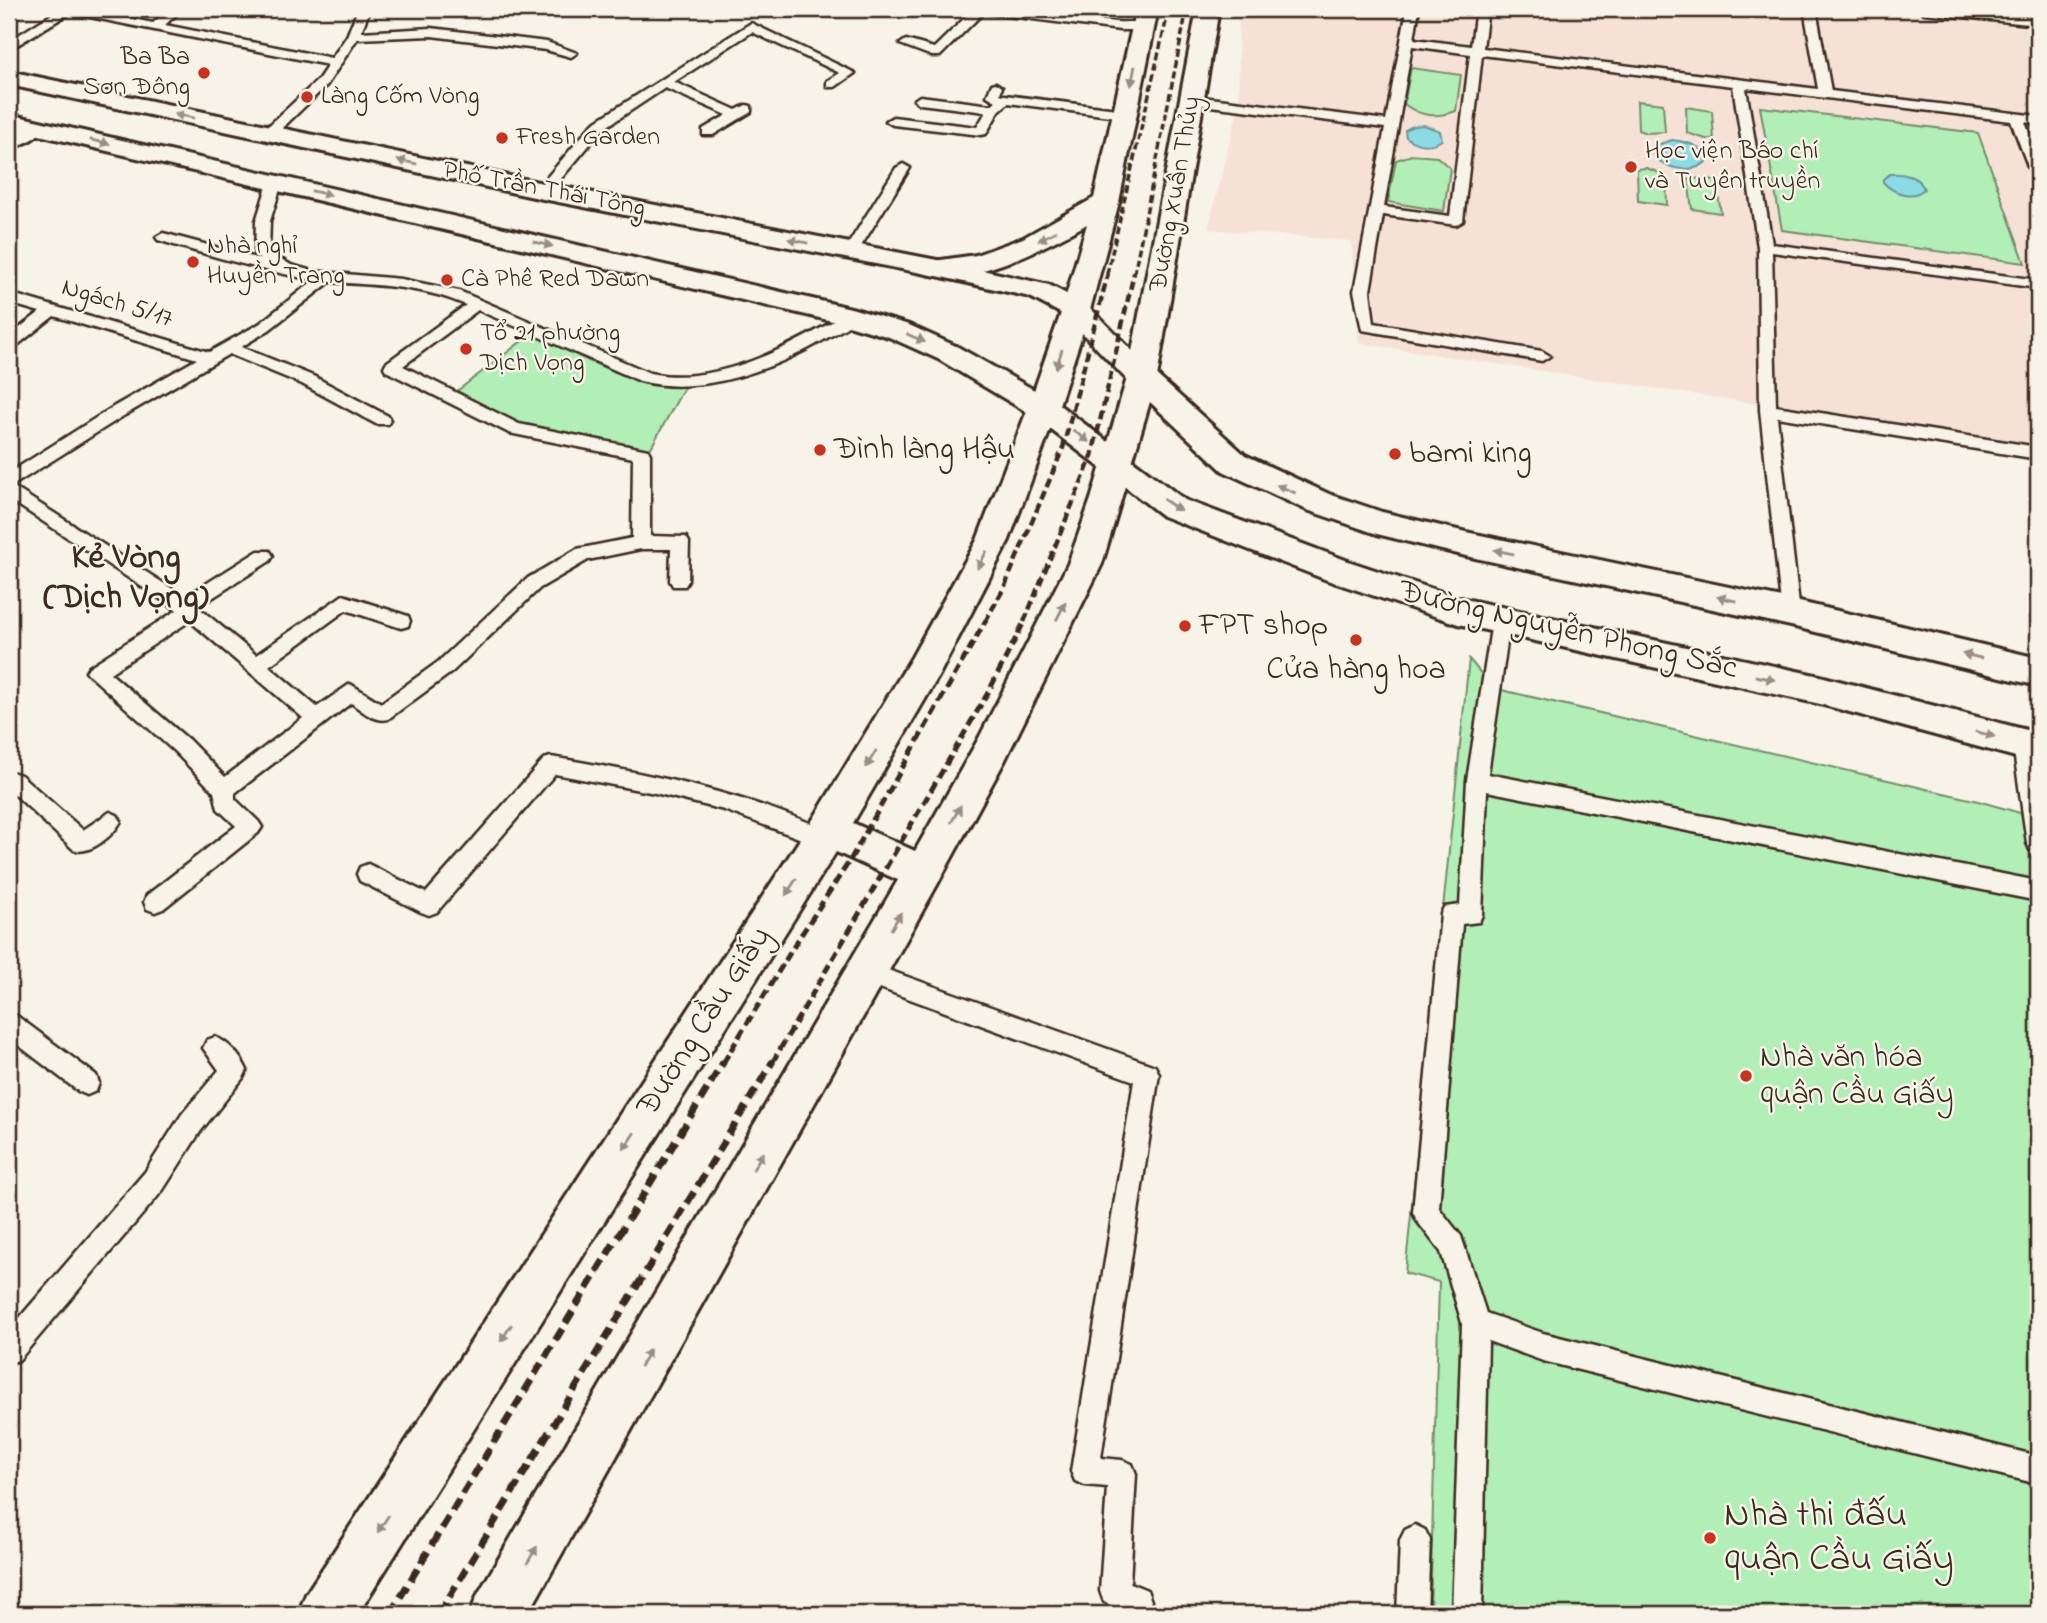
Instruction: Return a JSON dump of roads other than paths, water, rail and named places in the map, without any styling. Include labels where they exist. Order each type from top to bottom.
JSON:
[{"type":"main road","name":"Đường Xuân Thủy","points":[[1118,463],[1142,378],[1194,100],[1208,9]]},
{"type":"main road","name":"Đường Xuân Thủy","points":[[1043,408],[1076,310],[1106,202],[1145,17]]},
{"type":"main road","name":"Phố Trần Thái Tông","points":[[9,78],[543,191],[937,268],[1039,291],[1076,310]]},
{"type":"main road","points":[[9,142],[21,124],[83,94]]},
{"type":"main road","name":"Phố Trần Thái Tông","points":[[21,124],[851,317],[899,331],[948,353],[1043,408]]},
{"type":"main road","points":[[937,268],[980,262],[1032,244],[1106,202]]},
{"type":"main road","name":"Đường Nguyễn Phong Sắc","points":[[1076,310],[1142,378],[1234,463],[1318,502],[1377,522],[1454,541],[1791,613],[2038,672]]},
{"type":"main road","name":"Đường Nguyễn Phong Sắc","points":[[1043,408],[1174,508],[1339,572],[1458,611],[1501,622],[1820,690],[2030,746]]},
{"type":"main road","name":"Đường Cầu Giấy","points":[[326,1614],[825,834],[925,667],[993,540],[1043,408]]},
{"type":"main road","points":[[498,1614],[992,749],[1085,564],[1118,463]]},
{"type":"main road","points":[[825,834],[923,873]]},
{"type":"lane","points":[[9,46],[67,9],[337,63]]},
{"type":"lane","points":[[155,27],[176,9]]},
{"type":"lane","points":[[268,134],[323,82],[337,63],[364,9]]},
{"type":"lane","points":[[906,44],[936,53],[981,9],[1108,25],[1145,17]]},
{"type":"lane","points":[[1413,9],[1362,290],[1367,327],[1542,356]]},
{"type":"lane","points":[[1377,210],[1456,221],[1482,9]]},
{"type":"lane","points":[[1811,9],[1825,93]]},
{"type":"lane","points":[[1924,9],[2038,21]]},
{"type":"lane","points":[[543,191],[598,126],[667,84],[751,27],[849,73],[831,84]]},
{"type":"lane","points":[[352,36],[431,32],[547,46],[571,53]]},
{"type":"lane","points":[[1407,42],[2038,120]]},
{"type":"lane","points":[[1739,82],[1765,247],[1768,411],[1791,613]]},
{"type":"lane","points":[[667,84],[742,111],[708,132]]},
{"type":"lane","points":[[996,88],[993,96],[1005,99],[1125,114]]},
{"type":"lane","points":[[894,121],[981,131],[994,109],[1005,99]]},
{"type":"lane","points":[[920,100],[994,109]]},
{"type":"lane","points":[[1194,100],[1392,125]]},
{"type":"lane","points":[[2017,118],[2038,174]]},
{"type":"lane","points":[[851,251],[903,168]]},
{"type":"lane","points":[[275,183],[262,221],[262,254],[275,266]]},
{"type":"lane","points":[[163,237],[240,260],[325,278],[427,287],[454,294],[646,377],[665,382],[690,381],[763,361],[798,348],[851,317]]},
{"type":"lane","points":[[1765,247],[2038,284]]},
{"type":"lane","points":[[9,481],[119,411],[264,327],[325,278]]},
{"type":"lane","name":"Ngách 5/17","points":[[9,298],[211,358]]},
{"type":"lane","points":[[477,304],[392,367],[514,429],[642,454],[641,543]]},
{"type":"lane","points":[[9,344],[52,310]]},
{"type":"lane","points":[[229,348],[301,375],[349,399],[382,420]]},
{"type":"lane","points":[[1768,411],[2038,453]]},
{"type":"lane","points":[[9,491],[188,609],[317,718]]},
{"type":"lane","points":[[224,789],[350,692],[381,713],[445,667],[534,583],[583,554],[641,543],[680,542],[679,581]]},
{"type":"lane","points":[[155,902],[251,827],[225,803],[224,789],[182,746],[96,672],[264,556]]},
{"type":"lane","points":[[254,667],[343,602],[401,621]]},
{"type":"lane","points":[[1467,1614],[1475,1323],[1452,1245],[1426,1212],[1452,914],[1471,915],[1478,779],[1501,622]]},
{"type":"lane","points":[[2030,746],[2038,843]]},
{"type":"lane","points":[[369,874],[429,905],[551,765],[674,787],[825,834]]},
{"type":"lane","points":[[1478,779],[2038,891]]},
{"type":"lane","points":[[9,780],[14,781],[82,843],[110,821]]},
{"type":"lane","points":[[866,973],[1147,1074],[1085,1471],[1122,1474],[1115,1591],[1136,1601]]},
{"type":"lane","points":[[9,1024],[87,1083]]},
{"type":"lane","points":[[9,1350],[153,1181],[191,1123],[236,1070],[215,1048]]},
{"type":"lane","points":[[1475,1323],[1543,1347],[2038,1470]]},
{"type":"lane","points":[[1412,1614],[1415,1540]]},
{"type":"water","points":[[1424,125],[1440,131],[1442,140],[1424,144],[1406,137],[1405,130]]},
{"type":"water","points":[[1672,140],[1699,148],[1707,161],[1701,166],[1685,169],[1661,162],[1651,151],[1653,146]]},
{"type":"water","points":[[1890,174],[1910,176],[1924,189],[1908,195],[1897,192],[1883,182]]},
{"type":"railway","points":[[1107,274],[1169,9]]},
{"type":"railway","points":[[1134,274],[1187,9]]},
{"type":"railway","points":[[985,622],[1004,588],[1063,448],[1108,273]]},
{"type":"railway","points":[[1024,622],[1092,456],[1134,273]]},
{"type":"railway","points":[[723,1063],[849,862],[986,620]]},
{"type":"railway","points":[[772,1063],[989,691],[1024,622]]},
{"type":"railway","points":[[390,1614],[724,1061]]},
{"type":"railway","points":[[439,1614],[773,1061]]},
{"type":"place","name":"Ba Ba Sơn Đông","points":[[204,73]]},
{"type":"place","name":"Làng Cốm Vòng","points":[[307,97]]},
{"type":"place","name":"Fresh Garden","points":[[502,138]]},
{"type":"place","name":"Học viện Báo chí và Tuyên truyền","points":[[1631,167]]},
{"type":"place","name":"Nhà nghỉ Huyền Trang","points":[[193,262]]},
{"type":"place","name":"Cà Phê Red Dawn","points":[[447,280]]},
{"type":"place","name":"Tổ 21 phường Dịch Vọng","points":[[466,349]]},
{"type":"place","name":"Đình làng Hậu","points":[[820,450]]},
{"type":"place","name":"bami king","points":[[1395,454]]},
{"type":"place","name":"FPT shop","points":[[1185,626]]},
{"type":"place","name":"Cửa hàng hoa","points":[[1356,640]]},
{"type":"place","name":"Nhà văn hóa quận Cầu Giấy","points":[[1746,1076]]},
{"type":"place","name":"Nhà thi đấu quận Cầu Giấy","points":[[1710,1538]]},
{"type":"district","name":"Kẻ Vòng (Dịch Vọng)","points":[[126,578]]}]
